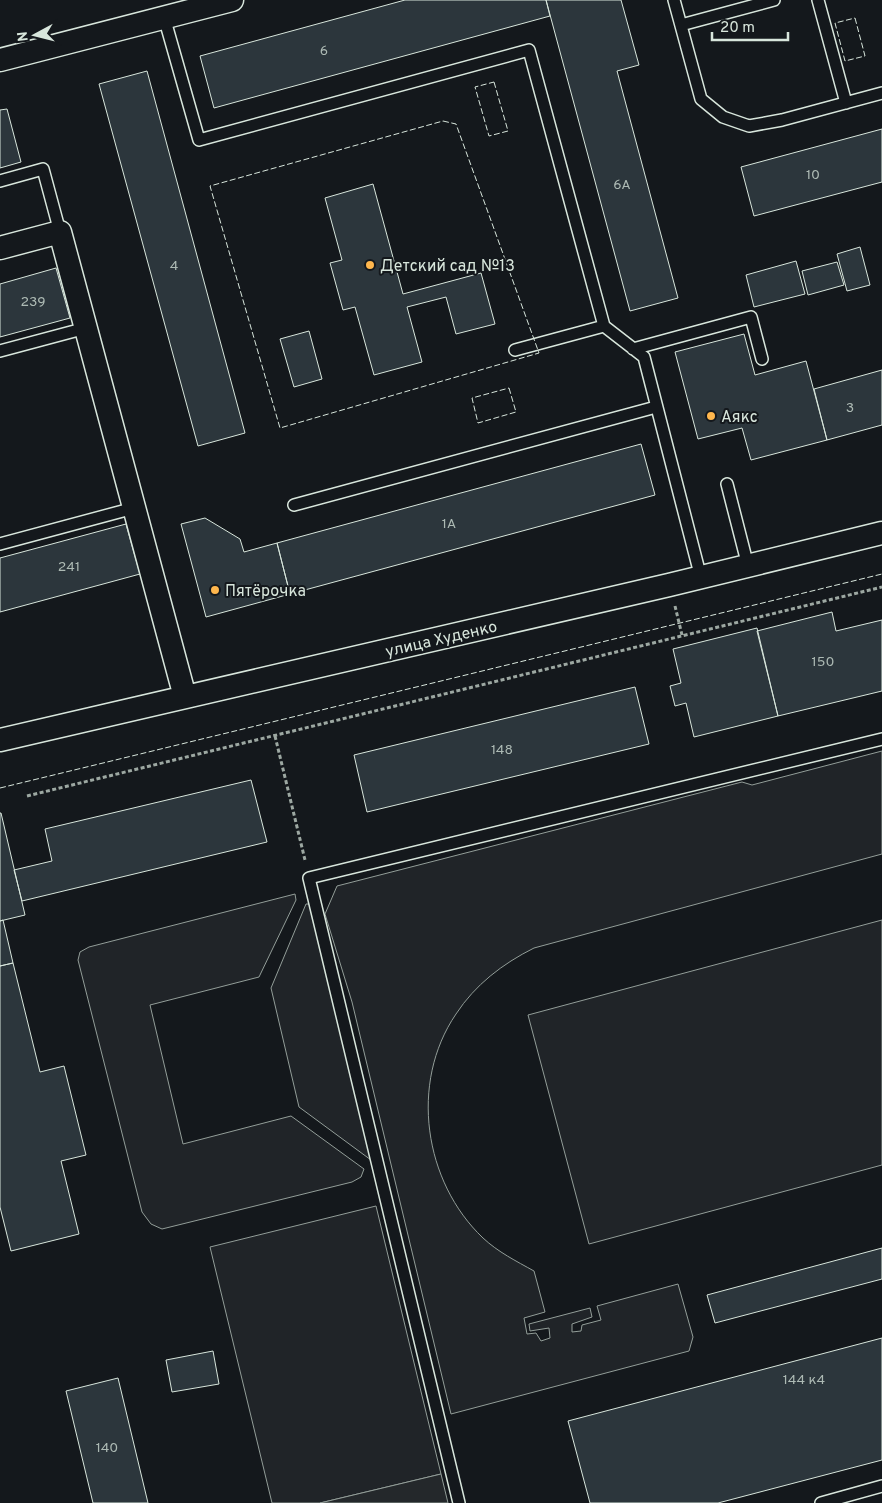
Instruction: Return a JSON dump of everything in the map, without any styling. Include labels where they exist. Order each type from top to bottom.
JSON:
[{"type":"street","points":[[0,60],[232,0]]},
{"type":"street","points":[[0,248],[60,232],[185,697]]},
{"type":"street","name":"улица Худенко","points":[[0,740],[701,578],[882,533]]},
{"type":"lane","points":[[674,0],[701,99],[723,117],[749,126],[882,93]]},
{"type":"lane","points":[[680,25],[774,0]]},
{"type":"lane","points":[[818,0],[846,102]]},
{"type":"lane","points":[[164,17],[199,140],[529,50],[604,326],[644,358],[701,578]]},
{"type":"lane","points":[[0,181],[42,169],[60,232]]},
{"type":"lane","points":[[633,349],[751,317],[762,359]]},
{"type":"lane","points":[[515,350],[604,326]]},
{"type":"lane","points":[[0,351],[86,328]]},
{"type":"lane","points":[[294,505],[656,406]]},
{"type":"lane","points":[[728,484],[748,566]]},
{"type":"lane","points":[[0,544],[134,508]]},
{"type":"lane","points":[[459,1503],[309,878],[882,739]]},
{"type":"lane","points":[[821,1503],[882,1486]]},
{"type":"path","points":[[27,796],[882,587]]},
{"type":"path","points":[[275,736],[309,878]]},
{"type":"shaded area","points":[[882,751],[882,854],[534,948],[500,968],[463,1003],[441,1041],[432,1070],[428,1100],[430,1131],[436,1161],[447,1189],[463,1215],[489,1243],[534,1271],[545,1312],[524,1318],[527,1334],[536,1333],[541,1341],[550,1338],[549,1328],[530,1331],[529,1324],[590,1308],[592,1317],[572,1324],[572,1332],[581,1331],[582,1325],[601,1320],[597,1306],[678,1284],[693,1337],[689,1351],[451,1414],[352,1002],[325,914],[337,886],[742,782],[752,785]]},
{"type":"shaded area","points":[[295,894],[296,900],[259,977],[150,1005],[183,1144],[291,1116],[364,1169],[361,1177],[352,1182],[162,1229],[151,1224],[142,1212],[78,960],[80,952],[89,947]]},
{"type":"shaded area","points":[[306,904],[312,904],[371,1160],[299,1107],[271,988]]},
{"type":"shaded area","points":[[882,920],[882,1165],[589,1244],[528,1015]]},
{"type":"shaded area","points":[[376,1206],[441,1474],[320,1503],[272,1503],[210,1247]]},
{"type":"shaded area","points":[[441,1474],[448,1503],[320,1503]]},
{"type":"building","points":[[405,0],[546,0],[550,16],[214,108],[200,56]]},
{"type":"building","points":[[546,0],[621,0],[639,65],[617,71],[678,298],[630,311]]},
{"type":"building","points":[[147,71],[245,433],[198,446],[99,84]]},
{"type":"building","points":[[7,109],[21,162],[0,168],[0,110]]},
{"type":"building","points":[[882,129],[882,182],[754,216],[741,167]]},
{"type":"building","points":[[373,184],[403,294],[481,273],[495,324],[456,334],[446,297],[407,307],[422,362],[374,375],[355,307],[343,310],[330,263],[342,260],[325,198]]},
{"type":"building","points":[[860,247],[870,285],[847,291],[837,254]]},
{"type":"building","points":[[796,261],[805,294],[754,307],[746,275]]},
{"type":"building","points":[[837,262],[844,285],[808,295],[802,271]]},
{"type":"building","points":[[56,268],[70,318],[0,337],[0,284]]},
{"type":"building","points":[[309,331],[322,379],[294,387],[280,339]]},
{"type":"building","points":[[744,334],[755,375],[806,361],[827,440],[751,460],[742,428],[698,439],[675,352]]},
{"type":"building","points":[[882,370],[882,425],[827,440],[814,389]]},
{"type":"building","points":[[641,444],[655,495],[290,594],[277,543]]},
{"type":"building","points":[[205,518],[240,539],[244,552],[277,543],[290,594],[206,617],[181,524]]},
{"type":"building","points":[[126,524],[140,574],[0,612],[0,558]]},
{"type":"building","points":[[832,612],[836,631],[882,620],[882,691],[778,716],[757,631]]},
{"type":"building","points":[[757,628],[778,716],[694,737],[686,703],[675,706],[670,686],[681,683],[673,649]]},
{"type":"building","points":[[635,687],[649,744],[367,812],[354,755]]},
{"type":"building","points":[[251,780],[267,842],[22,901],[14,870],[52,861],[45,829]]},
{"type":"building","points":[[0,813],[25,915],[0,921]]},
{"type":"building","points":[[3,920],[13,963],[0,966],[0,921]]},
{"type":"building","points":[[13,963],[40,1072],[64,1066],[86,1155],[61,1161],[79,1234],[11,1251],[0,1207],[0,966]]},
{"type":"building","points":[[882,1248],[882,1279],[715,1323],[707,1295]]},
{"type":"building","points":[[882,1338],[882,1460],[718,1503],[590,1503],[568,1421]]},
{"type":"building","points":[[213,1351],[219,1384],[172,1392],[166,1360]]},
{"type":"building","points":[[118,1378],[148,1503],[93,1503],[66,1391]]},
{"type":"fence","points":[[855,18],[865,56],[845,61],[835,23],[855,18]]},
{"type":"fence","points":[[494,82],[508,131],[489,136],[475,87],[494,82]]},
{"type":"fence","points":[[443,121],[456,124],[539,353],[280,428],[210,186],[443,121]]},
{"type":"fence","points":[[509,388],[516,412],[478,423],[472,398],[509,388]]},
{"type":"fence","points":[[0,788],[882,574]]},
{"type":"place","name":"Детский сад №13","points":[[370,265]]},
{"type":"place","name":"Аякс","points":[[711,416]]},
{"type":"place","name":"Пятёрочка","points":[[215,590]]}]
